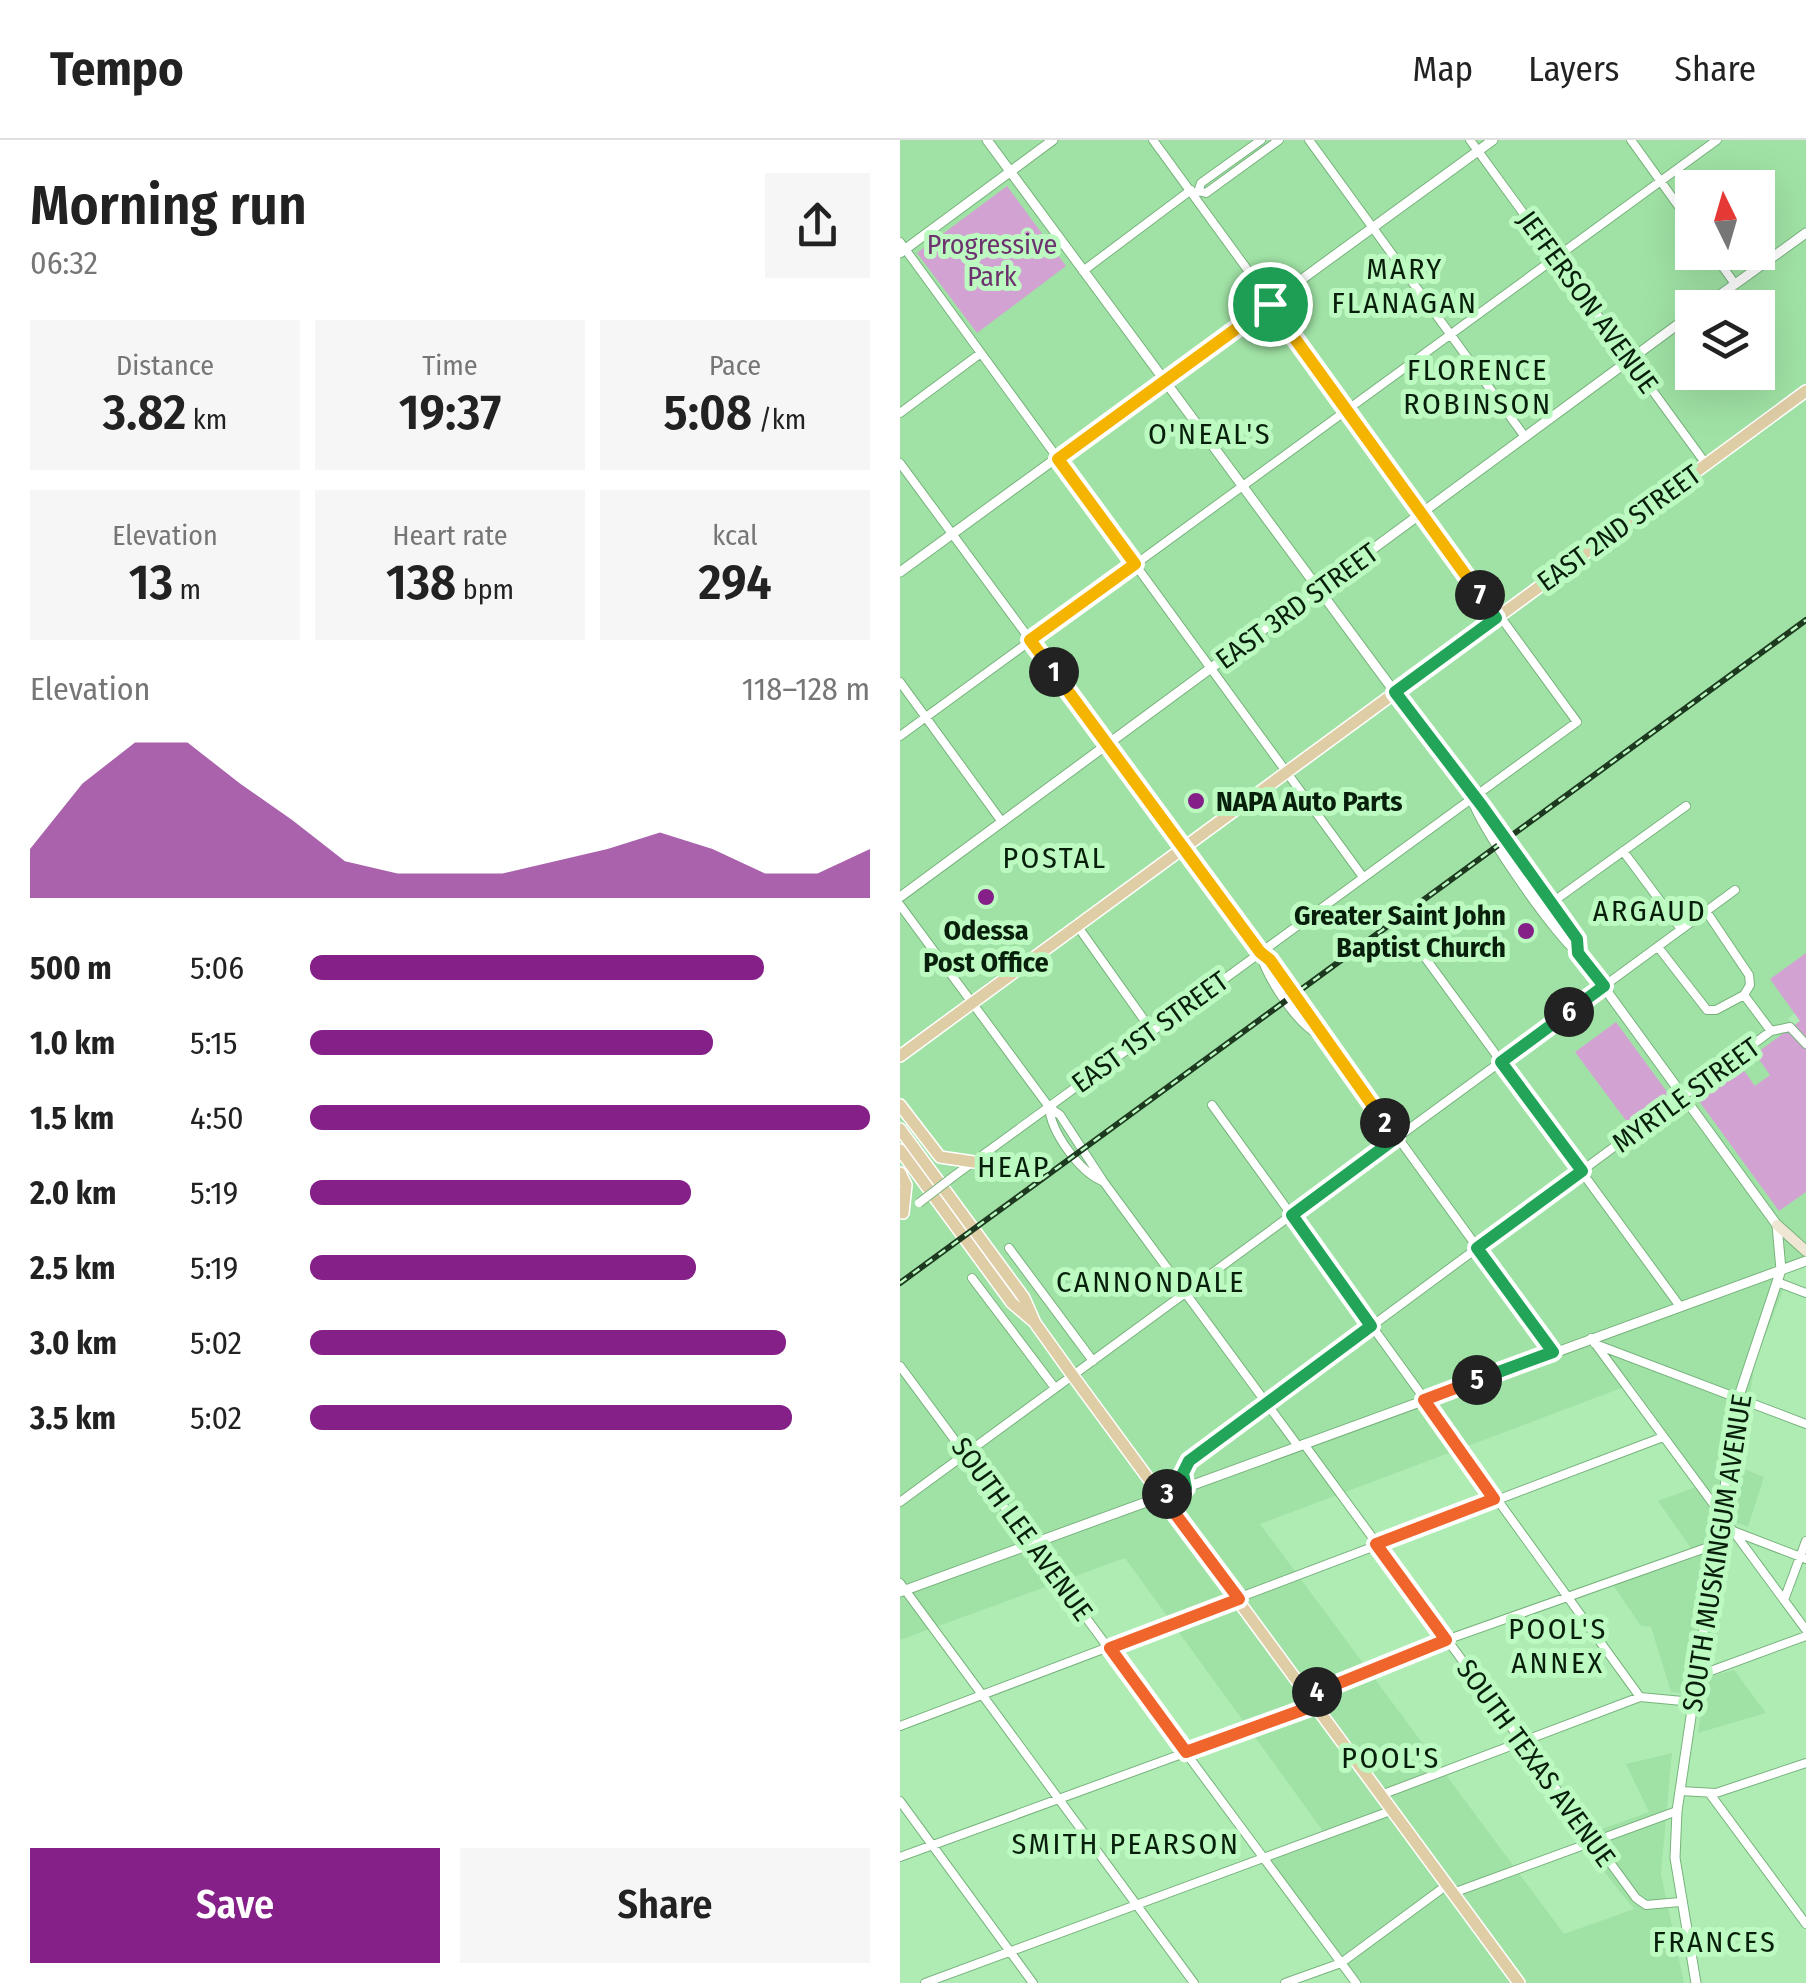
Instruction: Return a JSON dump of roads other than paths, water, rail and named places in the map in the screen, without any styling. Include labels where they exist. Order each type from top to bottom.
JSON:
[{"type":"main road","name":"EAST 2ND STREET","points":[[900,1056],[1806,392]]},
{"type":"main road","points":[[900,1105],[940,1157],[974,1162]]},
{"type":"main road","points":[[900,1130],[1012,1303],[1035,1323],[1519,1983]]},
{"type":"main road","points":[[900,1150],[934,1187]]},
{"type":"main road","points":[[900,1173],[906,1190],[902,1215]]},
{"type":"main road","points":[[1777,1225],[1806,1250]]},
{"type":"street","points":[[987,140],[1503,842]]},
{"type":"street","points":[[1053,140],[902,248],[1363,877]]},
{"type":"street","points":[[1153,140],[1195,192],[1270,304],[1496,618]]},
{"type":"street","points":[[1083,271],[1195,192],[1201,183],[1260,140]]},
{"type":"street","points":[[1195,192],[1206,193],[1279,140]]},
{"type":"street","points":[[1309,140],[1525,437]]},
{"type":"street","name":"JEFFERSON AVENUE","points":[[1470,140],[1706,464]]},
{"type":"street","points":[[900,572],[1493,140]]},
{"type":"street","points":[[1631,140],[1675,201]]},
{"type":"street","points":[[900,736],[1717,140]]},
{"type":"street","points":[[1727,290],[1806,232]]},
{"type":"street","points":[[1725,270],[1735,284]]},
{"type":"street","name":"EAST 3RD STREET","points":[[900,897],[1675,326]]},
{"type":"street","points":[[900,413],[982,353]]},
{"type":"street","points":[[900,463],[1260,952],[1264,966],[1288,1000],[1312,1032],[1321,1036],[1553,1352]]},
{"type":"street","name":"EAST 1ST STREET","points":[[902,1215],[1577,722],[1496,618]]},
{"type":"street","points":[[900,682],[1002,822]]},
{"type":"street","points":[[1539,911],[1686,806]]},
{"type":"street","name":"SOUTH MUSKINGUM AVENUE","points":[[1503,842],[1577,939],[1578,953]]},
{"type":"street","name":"SOUTH MUSKINGUM AVENUE","points":[[1503,842],[1539,911],[1604,986],[1777,1225],[1782,1270],[1738,1399],[1680,1791],[1675,1858],[1696,1983]]},
{"type":"street","points":[[1623,852],[1681,930]]},
{"type":"street","points":[[900,1502],[1735,890]]},
{"type":"street","name":"SOUTH TEXAS AVENUE","points":[[900,905],[1048,1107],[1050,1122],[1090,1175],[1103,1181],[1376,1544],[1593,1842],[1641,1903],[1680,1902]]},
{"type":"street","points":[[1658,947],[1707,1010],[1716,1010],[1744,995],[1750,985],[1749,975],[1706,911]]},
{"type":"street","points":[[1076,924],[1152,1031]]},
{"type":"street","points":[[1421,952],[1679,1306]]},
{"type":"street","points":[[1744,995],[1771,1032],[1790,1027],[1806,1044]]},
{"type":"street","name":"MYRTLE STREET","points":[[1186,1488],[1183,1473],[1189,1461],[1771,1032]]},
{"type":"street","points":[[1212,1105],[1640,1698]]},
{"type":"street","points":[[1009,1248],[1093,1360]]},
{"type":"street","points":[[1194,1983],[902,1589],[1806,1261]]},
{"type":"street","points":[[972,1278],[1055,1388]]},
{"type":"street","points":[[1777,1282],[1806,1292]]},
{"type":"street","points":[[1593,1341],[1806,1424]]},
{"type":"street","points":[[1593,1341],[1806,1633],[1697,1676]]},
{"type":"street","name":"SOUTH LEE AVENUE","points":[[900,1366],[1356,1983]]},
{"type":"street","points":[[900,1726],[1663,1437]]},
{"type":"street","points":[[1733,1531],[1803,1558]]},
{"type":"street","points":[[1784,1600],[1806,1542]]},
{"type":"street","points":[[900,1858],[1186,1752],[1446,1640],[1716,1544]]},
{"type":"street","points":[[1382,1794],[1640,1698],[1693,1702]]},
{"type":"street","points":[[1680,1791],[1710,1794],[1806,1763]]},
{"type":"street","points":[[1710,1794],[1806,1924]]},
{"type":"street","points":[[900,1801],[1033,1983]]},
{"type":"street","points":[[926,1983],[1393,1810]]},
{"type":"street","points":[[1285,1983],[1341,1963],[1450,1889],[1678,1810]]},
{"type":"railway","points":[[900,1283],[1806,620]]},
{"type":"place","name":"NAPA Auto Parts","points":[[1196,801]]},
{"type":"place","name":"Odessa Post Office","points":[[986,897]]},
{"type":"place","name":"Greater Saint John Baptist Church","points":[[1526,931]]},
{"type":"district","name":"MARY FLANAGAN","points":[[1405,286]]},
{"type":"district","name":"FLORENCE ROBINSON","points":[[1478,387]]},
{"type":"district","name":"O'NEAL'S","points":[[1210,434]]},
{"type":"district","name":"POSTAL","points":[[1055,858]]},
{"type":"district","name":"ARGAUD","points":[[1650,911]]},
{"type":"district","name":"HEAP","points":[[1014,1167]]},
{"type":"district","name":"CANNONDALE","points":[[1151,1282]]},
{"type":"district","name":"POOL'S ANNEX","points":[[1558,1646]]},
{"type":"district","name":"POOL'S","points":[[1391,1758]]},
{"type":"district","name":"SMITH PEARSON","points":[[1126,1844]]},
{"type":"district","name":"FRANCES","points":[[1715,1942]]},
{"type":"park label","name":"Progressive Park","points":[[992,260]]}]
